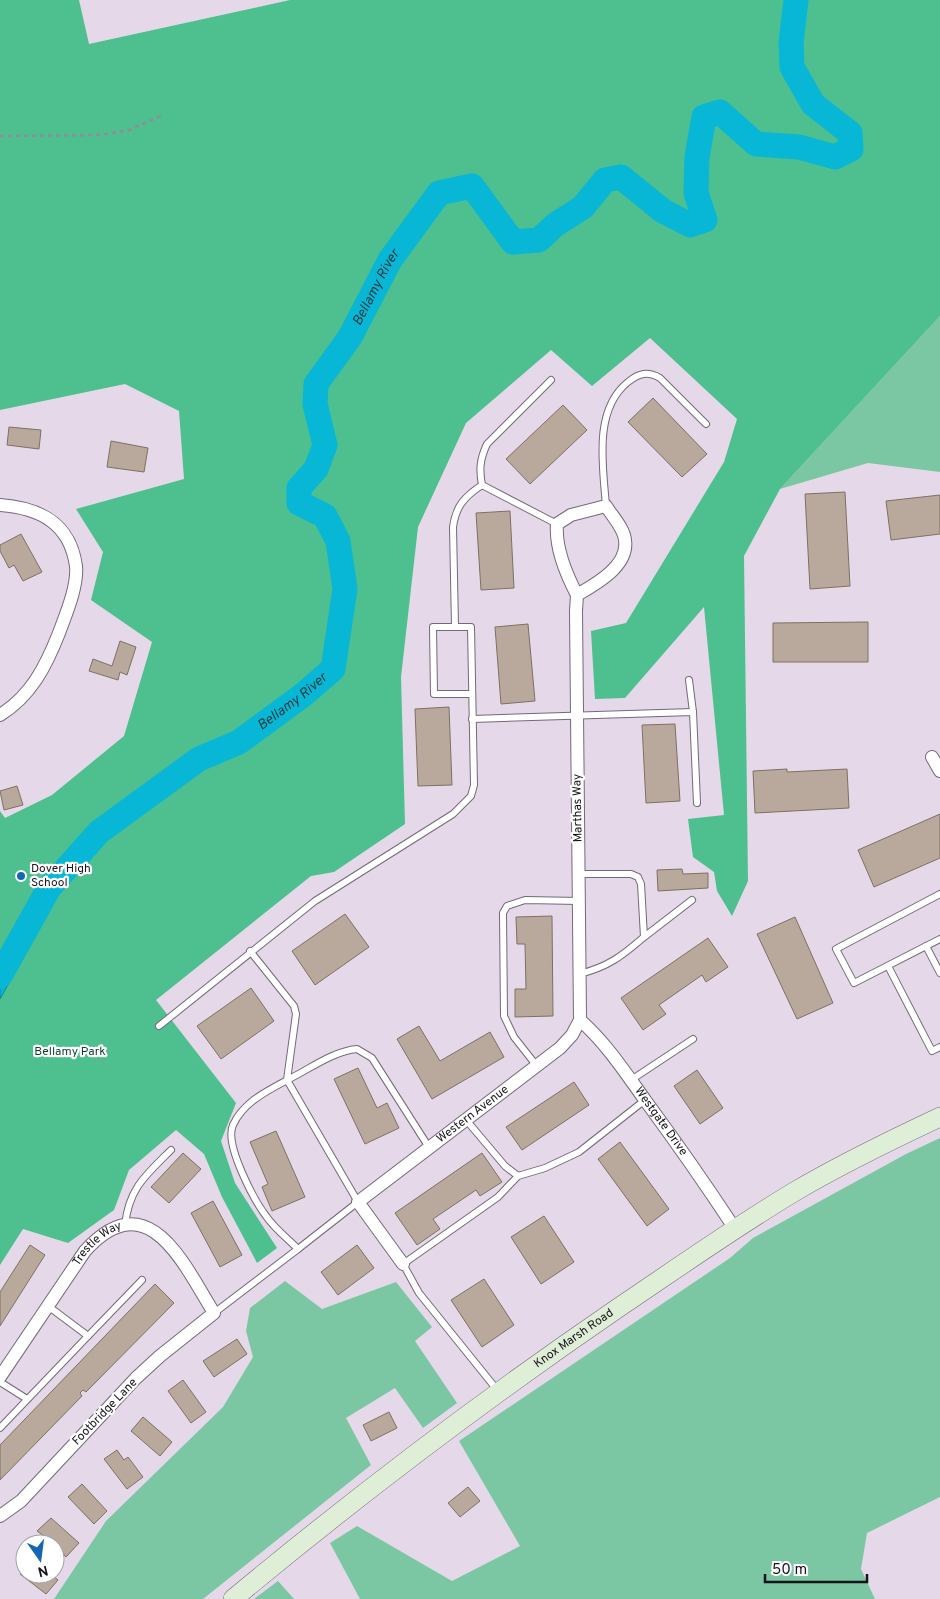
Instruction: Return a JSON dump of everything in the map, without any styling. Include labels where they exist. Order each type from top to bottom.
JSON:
[{"type":"main road","name":"Knox Marsh Road","points":[[233,1599],[382,1479],[499,1392],[735,1229],[849,1161],[940,1118]]},
{"type":"street","points":[[0,505],[43,514],[66,536],[76,567],[66,616],[39,677],[15,706],[0,715]]},
{"type":"street","points":[[557,524],[571,515],[606,506],[626,539],[625,549],[612,570],[577,596]]},
{"type":"street","name":"Marthas Way","points":[[557,524],[559,548],[577,596],[576,715],[580,874],[580,1020]]},
{"type":"street","points":[[932,758],[940,771]]},
{"type":"street","name":"Western Avenue","points":[[358,1202],[467,1121],[560,1048],[572,1035],[580,1020]]},
{"type":"street","name":"Westgate Drive","points":[[580,1020],[596,1035],[646,1100],[735,1229]]},
{"type":"street","points":[[358,1202],[403,1264]]},
{"type":"street","name":"Trestle Way","points":[[0,1377],[80,1257],[96,1238],[110,1229],[136,1224],[152,1229],[166,1239],[176,1251],[214,1312]]},
{"type":"street","name":"Footbridge Lane","points":[[0,1516],[21,1501],[160,1356],[214,1312]]},
{"type":"lane","points":[[606,506],[603,454],[604,431],[612,401],[621,388],[642,374],[651,373],[660,378],[706,424]]},
{"type":"lane","points":[[482,485],[481,458],[487,444],[551,380]]},
{"type":"lane","points":[[482,485],[557,524]]},
{"type":"lane","points":[[455,626],[453,527],[455,513],[460,503],[468,494],[482,485]]},
{"type":"lane","points":[[159,1026],[250,951],[315,901],[464,804],[472,796],[474,785],[472,627],[433,626],[434,694],[472,694]]},
{"type":"lane","points":[[689,680],[693,712],[697,803]]},
{"type":"lane","points":[[472,719],[693,712]]},
{"type":"lane","points":[[580,874],[631,874],[638,877],[641,884],[644,938]]},
{"type":"lane","points":[[940,894],[836,949],[854,983],[940,939]]},
{"type":"lane","points":[[536,1065],[514,1037],[504,1016],[502,913],[507,906],[524,900],[580,901]]},
{"type":"lane","points":[[579,974],[600,969],[614,962],[692,900]]},
{"type":"lane","points":[[926,946],[940,973]]},
{"type":"lane","points":[[214,1312],[358,1202],[287,1080],[296,1014],[294,1006],[250,951]]},
{"type":"lane","points":[[888,966],[932,1051],[940,1047]]},
{"type":"lane","points":[[631,1080],[693,1040]]},
{"type":"lane","points":[[298,1249],[267,1218],[258,1204],[231,1144],[231,1127],[240,1113],[264,1092],[338,1053],[357,1049],[372,1058],[430,1148]]},
{"type":"lane","points":[[499,1392],[419,1293],[403,1264],[420,1254],[498,1197],[518,1176],[545,1168],[578,1152],[646,1100]]},
{"type":"lane","points":[[467,1121],[505,1166],[518,1176]]},
{"type":"lane","points":[[125,1225],[127,1205],[138,1184],[170,1150]]},
{"type":"lane","points":[[0,1428],[142,1280]]},
{"type":"lane","points":[[48,1306],[88,1336]]},
{"type":"lane","points":[[0,1382],[27,1399]]},
{"type":"path","points":[[0,136],[100,135],[129,130],[161,116]]},
{"type":"green space","name":"Bellamy Park","points":[[0,0],[79,0],[89,44],[290,0],[940,0],[940,316],[780,489],[744,556],[748,881],[732,916],[717,891],[714,872],[693,857],[688,819],[724,815],[704,607],[625,698],[595,699],[591,631],[626,623],[724,462],[737,419],[650,338],[592,386],[551,350],[466,423],[418,527],[401,677],[405,824],[334,872],[311,876],[156,1000],[236,1103],[221,1141],[235,1183],[277,1248],[257,1263],[222,1197],[204,1154],[176,1130],[129,1170],[114,1210],[68,1243],[23,1229],[0,1265],[0,811],[5,818],[52,795],[124,736],[152,642],[91,600],[103,552],[76,509],[184,479],[179,411],[125,384],[0,410]]},
{"type":"green space","points":[[940,316],[940,472],[868,463],[780,489]]},
{"type":"green space","points":[[940,1138],[940,1497],[867,1533],[861,1569],[875,1599],[360,1599],[330,1543],[357,1526],[452,1581],[520,1546],[459,1441],[730,1258],[753,1238],[906,1154]]},
{"type":"green space","points":[[285,1281],[322,1309],[396,1282],[432,1327],[415,1341],[457,1403],[423,1428],[395,1388],[346,1418],[371,1465],[203,1599],[54,1599],[106,1521],[223,1407],[253,1357],[246,1331],[250,1308]]},
{"type":"green space","points":[[278,1581],[294,1599],[254,1599]]},
{"type":"water","points":[[49,888],[28,949],[0,999],[0,961],[20,919]]},
{"type":"building","points":[[653,398],[707,454],[682,477],[628,422]]},
{"type":"building","points":[[563,405],[587,430],[530,484],[506,459]]},
{"type":"building","points":[[9,427],[41,430],[39,449],[7,445]]},
{"type":"building","points":[[111,441],[148,448],[144,472],[107,467]]},
{"type":"building","points":[[845,492],[850,586],[810,589],[805,494]]},
{"type":"building","points":[[940,495],[940,534],[891,540],[886,501]]},
{"type":"building","points":[[510,511],[514,588],[481,590],[476,513]]},
{"type":"building","points":[[21,534],[42,572],[23,581],[14,565],[9,568],[0,551],[0,545]]},
{"type":"building","points":[[868,622],[868,662],[773,662],[773,623]]},
{"type":"building","points":[[528,624],[535,701],[501,704],[495,627]]},
{"type":"building","points":[[120,641],[136,647],[127,675],[120,672],[118,680],[89,671],[93,659],[112,666]]},
{"type":"building","points":[[449,707],[452,785],[418,786],[415,709]]},
{"type":"building","points":[[675,724],[680,801],[646,803],[642,725]]},
{"type":"building","points":[[787,769],[787,772],[847,769],[849,808],[755,813],[753,771]]},
{"type":"building","points":[[17,786],[23,805],[4,810],[0,791]]},
{"type":"building","points":[[940,814],[940,858],[874,887],[858,850]]},
{"type":"building","points":[[682,869],[683,874],[708,873],[708,888],[658,891],[657,870]]},
{"type":"building","points":[[345,914],[369,947],[315,985],[292,951]]},
{"type":"building","points":[[552,916],[553,1016],[515,1017],[515,989],[526,989],[525,944],[517,944],[516,917]]},
{"type":"building","points":[[795,917],[833,1003],[797,1019],[757,934]]},
{"type":"building","points":[[708,938],[728,967],[706,982],[702,975],[659,1005],[666,1014],[643,1030],[621,998]]},
{"type":"building","points":[[251,988],[274,1021],[221,1059],[197,1026]]},
{"type":"building","points":[[419,1026],[440,1061],[490,1032],[504,1057],[432,1099],[397,1039]]},
{"type":"building","points":[[358,1068],[377,1108],[387,1103],[399,1128],[365,1144],[334,1079]]},
{"type":"building","points":[[697,1070],[723,1108],[700,1124],[674,1086]]},
{"type":"building","points":[[574,1082],[589,1105],[522,1150],[506,1127]]},
{"type":"building","points":[[276,1131],[305,1197],[272,1211],[262,1187],[268,1184],[250,1142]]},
{"type":"building","points":[[620,1142],[669,1209],[647,1226],[598,1159]]},
{"type":"building","points":[[183,1153],[201,1169],[169,1203],[151,1187]]},
{"type":"building","points":[[482,1153],[502,1182],[480,1196],[476,1190],[433,1219],[440,1229],[417,1245],[395,1213]]},
{"type":"building","points":[[213,1201],[242,1255],[220,1267],[191,1213]]},
{"type":"building","points":[[544,1216],[574,1262],[541,1284],[511,1237]]},
{"type":"building","points":[[30,1245],[45,1255],[0,1326],[0,1292]]},
{"type":"building","points":[[357,1245],[374,1268],[338,1295],[321,1272]]},
{"type":"building","points":[[484,1279],[514,1325],[482,1347],[451,1300]]},
{"type":"building","points":[[155,1284],[174,1303],[86,1392],[83,1390],[80,1393],[82,1396],[0,1480],[0,1445]]},
{"type":"building","points":[[237,1339],[247,1354],[214,1377],[203,1361]]},
{"type":"building","points":[[183,1380],[206,1412],[191,1423],[168,1391]]},
{"type":"building","points":[[389,1412],[397,1428],[371,1441],[363,1425]]},
{"type":"building","points":[[143,1417],[172,1442],[160,1456],[131,1431]]},
{"type":"building","points":[[117,1450],[124,1460],[128,1457],[143,1477],[127,1489],[104,1459]]},
{"type":"building","points":[[82,1484],[107,1511],[94,1524],[68,1497]]},
{"type":"building","points":[[468,1487],[480,1501],[460,1517],[448,1503]]},
{"type":"building","points":[[51,1518],[79,1543],[66,1557],[65,1534],[41,1534],[37,1531]]},
{"type":"building","points":[[33,1584],[55,1584],[46,1594]]},
{"type":"waterway","name":"Bellamy River","points":[[0,976],[49,888],[99,832],[199,759],[239,742],[303,695],[333,669],[345,589],[338,541],[325,516],[299,503],[299,488],[316,469],[325,445],[315,404],[316,384],[350,337],[390,260],[439,193],[472,186],[513,242],[539,240],[555,225],[583,207],[605,180],[621,177],[663,211],[690,225],[705,220],[696,193],[697,157],[704,117],[720,112],[756,144],[799,147],[835,157],[851,149],[850,133],[813,104],[792,67],[791,43],[796,0]]},
{"type":"place","name":"Dover High School","points":[[21,876]]}]
